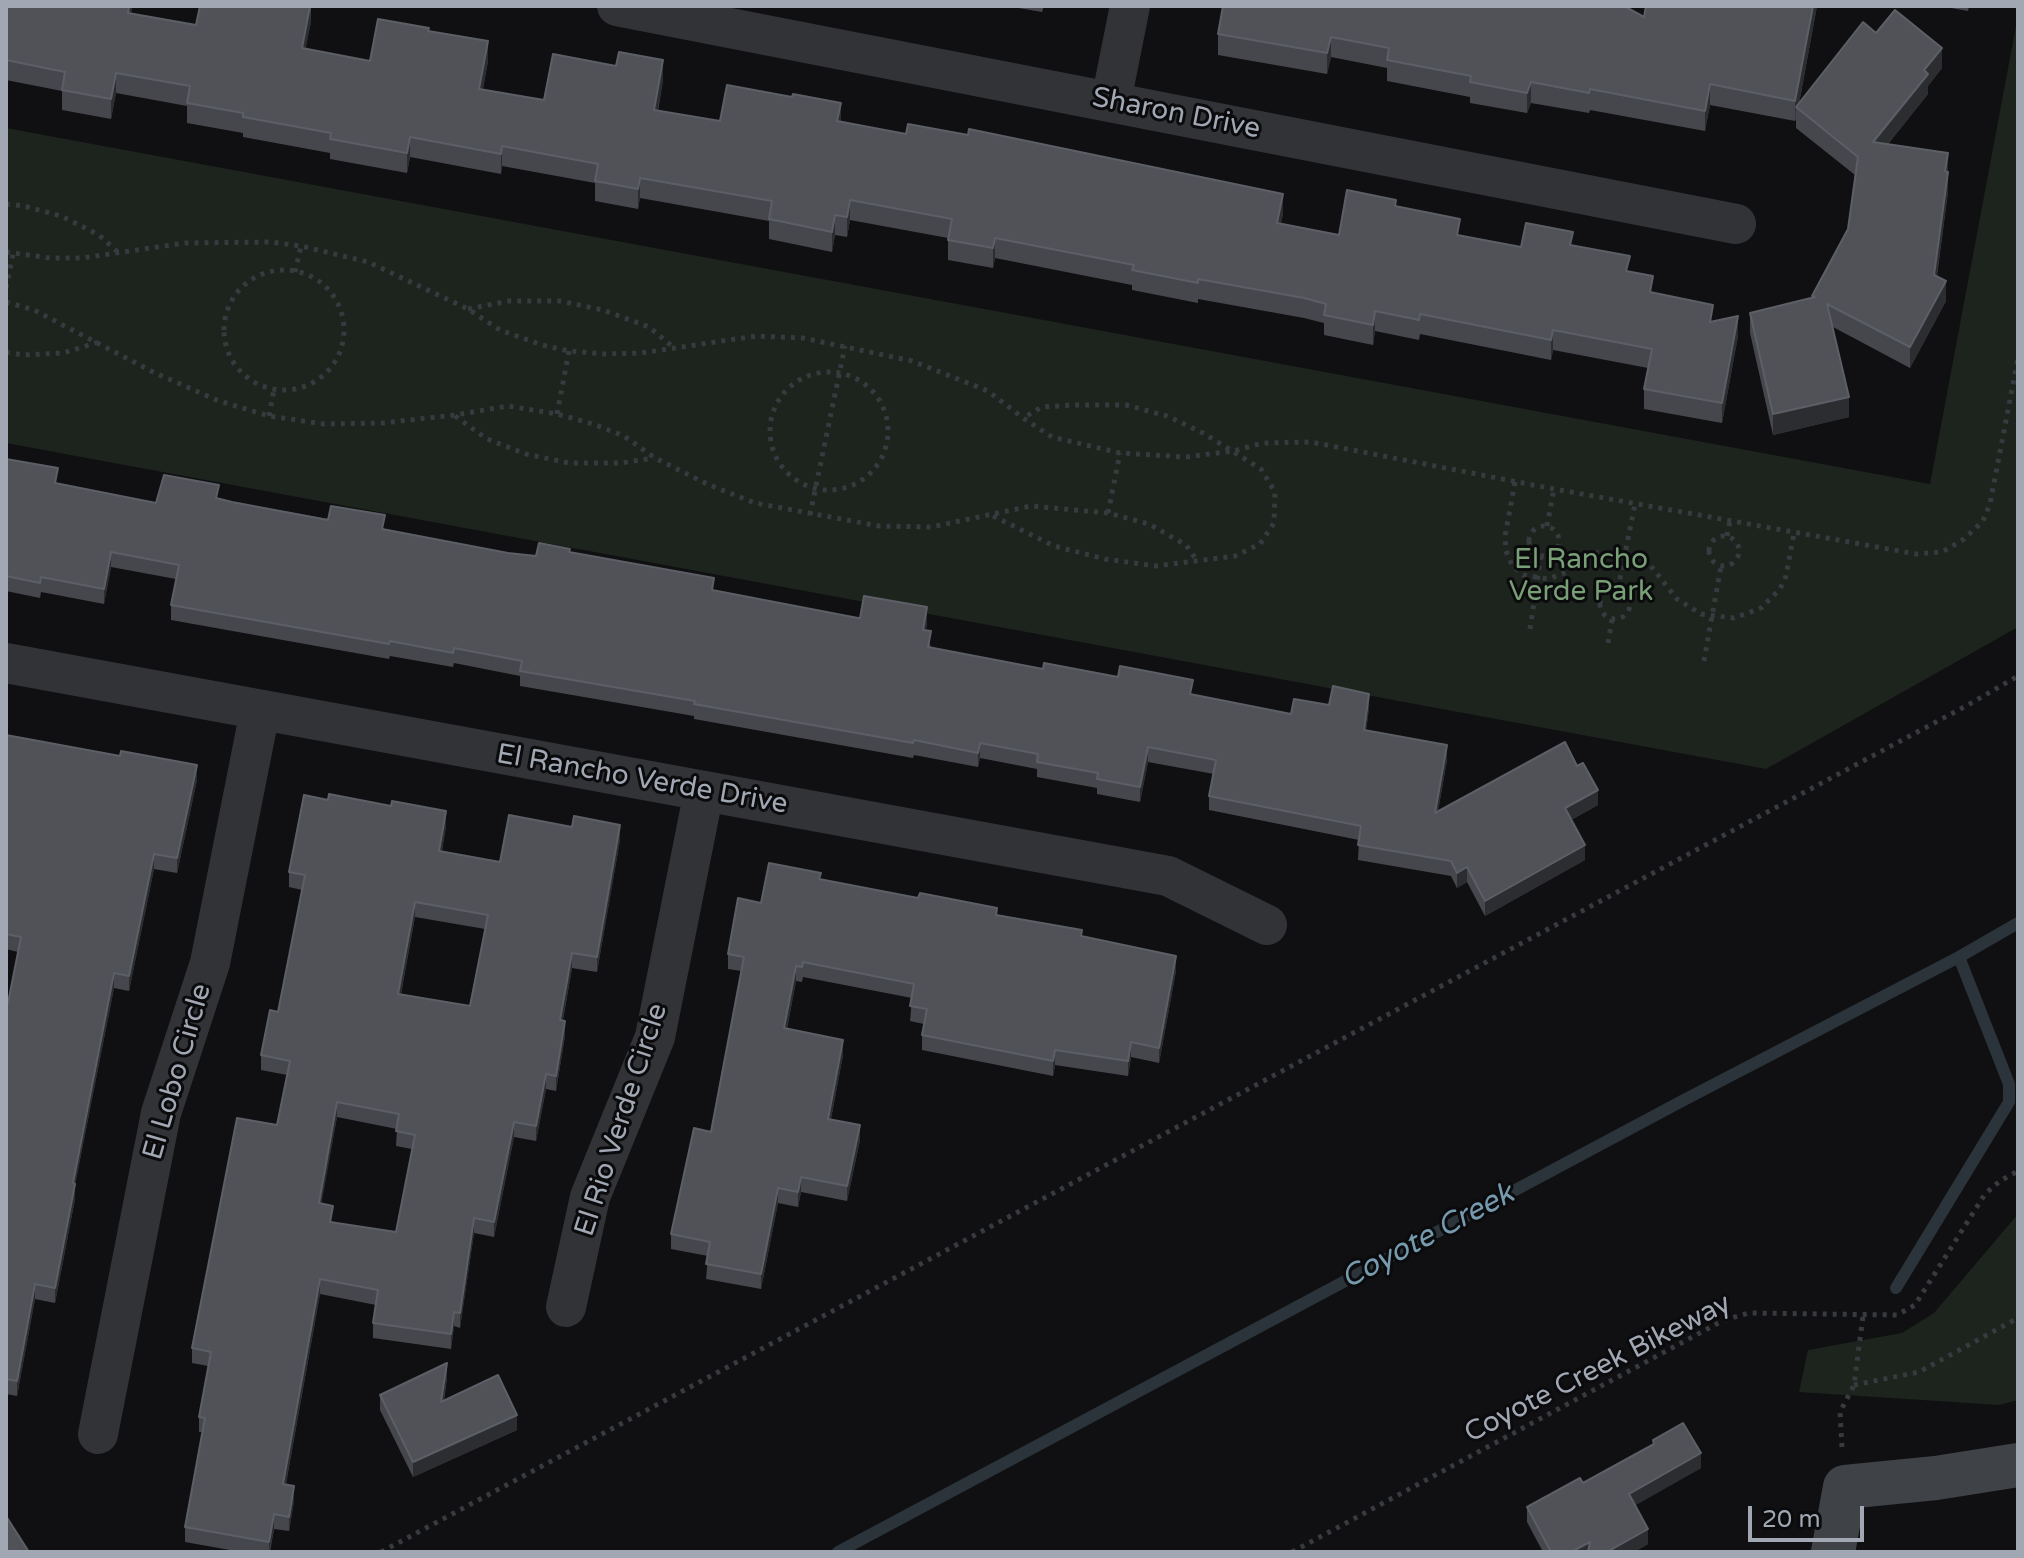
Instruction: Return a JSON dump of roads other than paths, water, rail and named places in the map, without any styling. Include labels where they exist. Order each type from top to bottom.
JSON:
[{"type":"street","name":"Sharon Drive","points":[[617,6],[670,11],[1736,224]]},
{"type":"street","points":[[1111,101],[1130,6]]},
{"type":"street","name":"El Rancho Verde Drive","points":[[6,663],[1168,876],[1267,925]]},
{"type":"street","name":"El Lobo Circle","points":[[98,1434],[161,1113],[210,963],[260,711]]},
{"type":"street","name":"El Rio Verde Circle","points":[[566,1307],[590,1197],[655,1037],[704,791]]},
{"type":"street","points":[[1833,1552],[1845,1487],[1951,1476],[2018,1465]]},
{"type":"waterway","name":"Coyote Creek","points":[[838,1552],[2018,923]]},
{"type":"waterway","points":[[1896,1288],[2009,1102],[2009,1084],[1959,957]]},
{"type":"park label","name":"El Rancho Verde Park","points":[[1581,577]]}]
